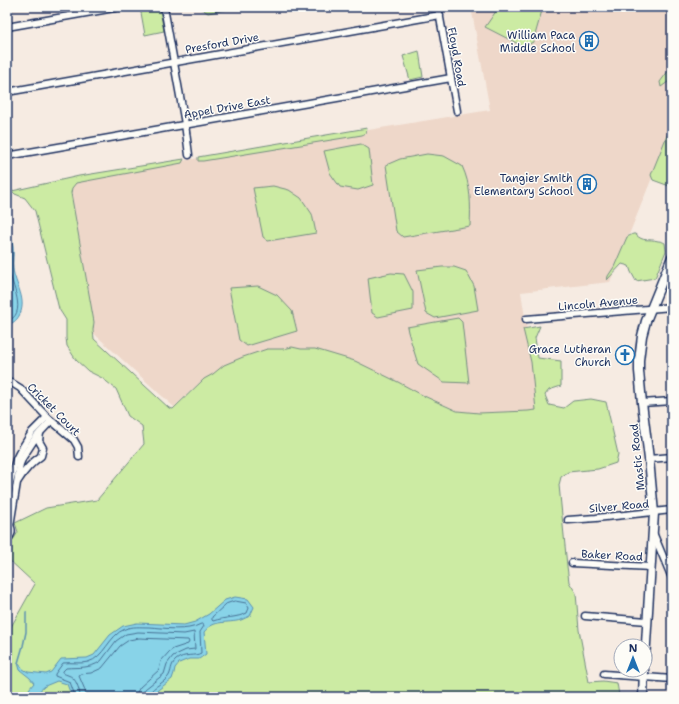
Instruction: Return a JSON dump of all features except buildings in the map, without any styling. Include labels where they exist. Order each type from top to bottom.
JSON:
[{"type":"main road","name":"Mastic Road","points":[[646,638],[654,512],[639,371],[640,347],[650,308],[672,257]]},
{"type":"main road","points":[[644,678],[644,697]]},
{"type":"street","points":[[7,27],[120,7]]},
{"type":"street","points":[[164,7],[185,124],[189,155]]},
{"type":"street","name":"Floyd Road","points":[[438,7],[457,111]]},
{"type":"street","name":"Presford Drive","points":[[7,92],[440,15]]},
{"type":"street","name":"Appel Drive East","points":[[7,156],[451,78]]},
{"type":"street","name":"Lincoln Avenue","points":[[526,319],[672,307]]},
{"type":"street","name":"Cricket Court","points":[[7,380],[20,388],[49,419],[74,440],[78,448],[79,457]]},
{"type":"street","points":[[642,403],[672,401]]},
{"type":"street","points":[[7,509],[10,482],[19,453],[40,433],[49,419]]},
{"type":"street","points":[[7,539],[11,533],[9,524],[20,464],[33,440],[32,432],[49,419]]},
{"type":"street","points":[[17,482],[33,462],[41,456],[42,448],[33,440]]},
{"type":"street","points":[[649,459],[672,457]]},
{"type":"street","name":"Silver Road","points":[[568,520],[672,510]]},
{"type":"street","points":[[653,533],[671,570],[672,578]]},
{"type":"street","name":"Baker Road","points":[[572,563],[651,567]]},
{"type":"street","points":[[585,616],[647,621]]},
{"type":"street","points":[[604,674],[613,674]]},
{"type":"street","points":[[653,676],[672,679]]},
{"type":"shaded area","points":[[471,7],[672,7],[672,128],[610,282],[521,292],[541,421],[464,414],[405,388],[204,379],[174,407],[89,329],[66,180],[490,110]]},
{"type":"green space","points":[[140,7],[155,7],[160,11],[164,31],[145,35]]},
{"type":"green space","points":[[200,7],[240,7],[208,13]]},
{"type":"green space","points":[[499,7],[543,7],[533,42],[524,47],[485,27]]},
{"type":"green space","points":[[419,51],[423,77],[410,80],[403,56]]},
{"type":"green space","points":[[672,66],[672,79],[661,87],[660,82]]},
{"type":"green space","points":[[672,123],[672,187],[653,180],[651,175]]},
{"type":"green space","points":[[367,128],[366,133],[362,135],[198,161],[198,157]]},
{"type":"green space","points":[[361,144],[369,149],[373,185],[358,190],[340,187],[330,173],[324,151]]},
{"type":"green space","points":[[427,154],[444,156],[462,166],[470,195],[470,226],[403,237],[396,231],[386,165],[400,159]]},
{"type":"green space","points":[[184,159],[182,163],[76,183],[72,188],[71,193],[94,322],[94,339],[169,408],[173,409],[204,379],[224,365],[267,349],[283,349],[292,347],[301,349],[315,349],[355,361],[457,411],[479,413],[536,410],[531,362],[523,329],[540,326],[535,338],[538,358],[561,361],[561,386],[549,390],[545,395],[549,405],[564,408],[573,401],[591,399],[606,402],[618,454],[616,463],[598,469],[568,472],[561,477],[559,485],[569,582],[576,593],[579,630],[589,682],[603,681],[617,683],[619,695],[617,697],[7,697],[7,634],[35,584],[7,558],[7,544],[13,540],[18,532],[15,523],[46,508],[97,500],[144,444],[142,426],[128,416],[116,389],[102,378],[88,371],[76,360],[67,346],[66,320],[59,309],[35,211],[25,198],[15,194],[12,191],[79,176]]},
{"type":"green space","points":[[273,186],[289,190],[301,198],[312,214],[316,233],[268,241],[263,237],[253,188]]},
{"type":"green space","points":[[633,234],[644,239],[661,241],[665,243],[666,251],[655,278],[636,281],[629,266],[622,264],[607,280],[627,237]]},
{"type":"green space","points":[[454,267],[466,271],[474,286],[478,310],[435,318],[426,313],[417,270]]},
{"type":"green space","points":[[391,273],[404,274],[413,292],[413,310],[378,317],[372,313],[368,278]]},
{"type":"green space","points":[[258,286],[277,295],[292,311],[297,331],[247,346],[239,340],[229,288]]},
{"type":"green space","points":[[458,318],[462,322],[469,383],[444,382],[418,364],[407,327]]},
{"type":"water","points":[[7,226],[13,247],[14,275],[22,298],[22,304],[18,318],[14,322],[7,325]]},
{"type":"water","points":[[235,597],[248,599],[254,607],[250,616],[241,620],[212,625],[208,628],[204,632],[206,654],[199,659],[189,659],[179,663],[175,668],[172,679],[149,697],[71,697],[67,684],[57,681],[45,686],[30,697],[29,689],[34,683],[20,670],[18,663],[28,672],[46,674],[51,672],[61,659],[87,658],[94,655],[110,635],[123,626],[137,623],[184,625],[195,622],[209,614],[225,600]]},
{"type":"waterway","points":[[18,663],[26,632],[26,612]]},
{"type":"place","name":"William Paca Middle School","points":[[589,41]]},
{"type":"place","name":"Tangier Smith Elementary School","points":[[587,184]]},
{"type":"place","name":"Grace Lutheran Church","points":[[625,355]]}]
